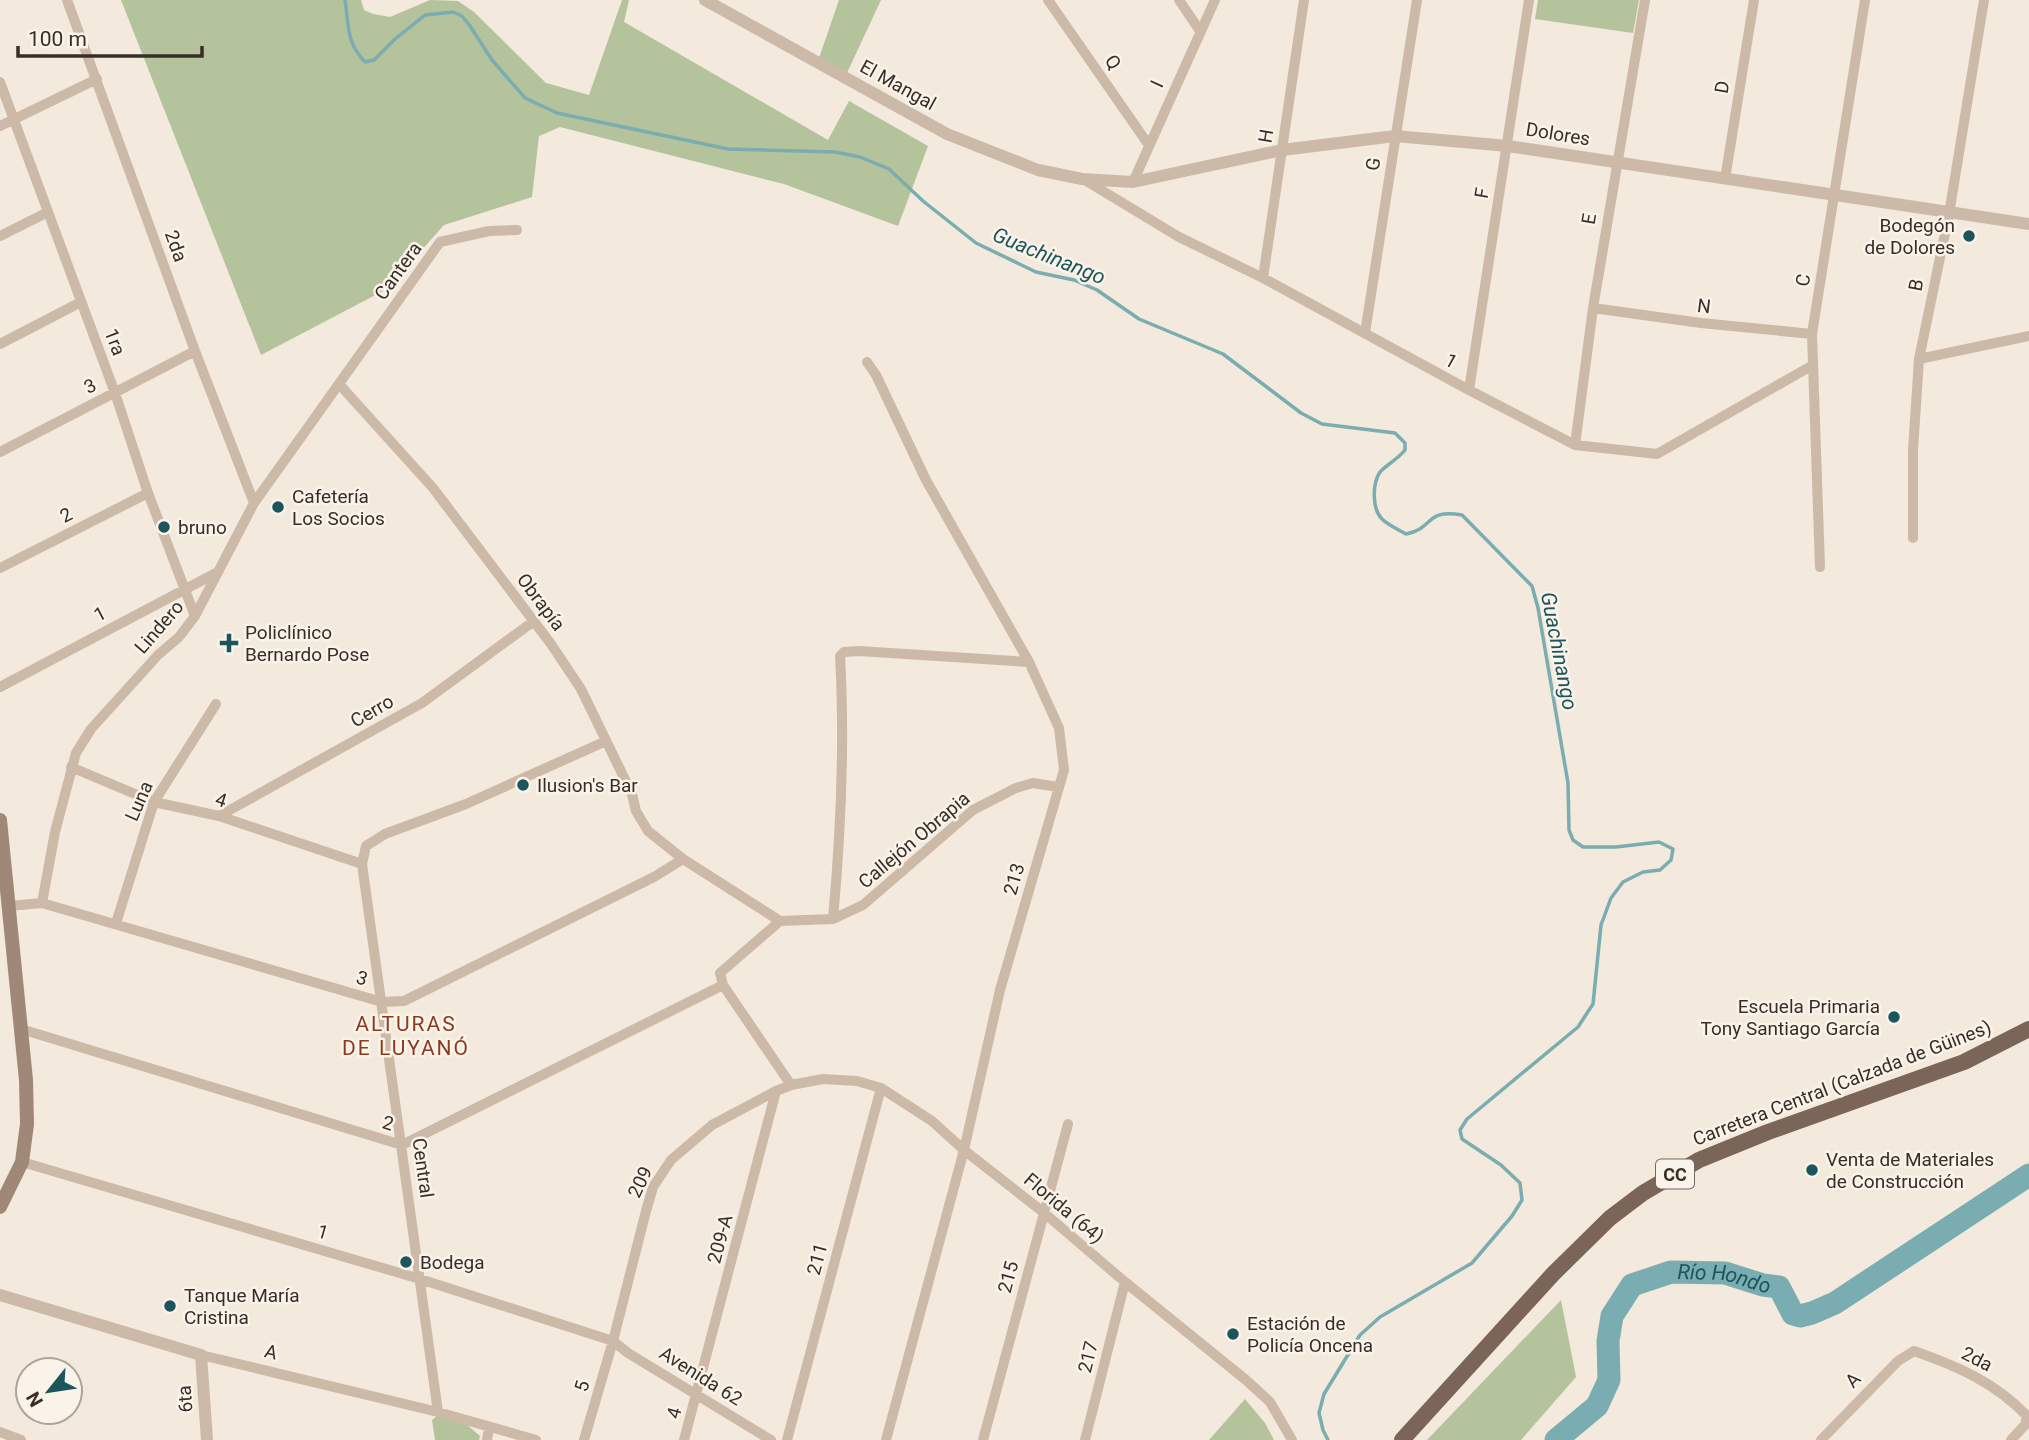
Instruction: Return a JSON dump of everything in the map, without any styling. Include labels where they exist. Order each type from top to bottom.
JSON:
[{"type":"main road","points":[[0,820],[9,906],[6,935],[21,1029],[27,1124],[22,1162],[0,1207]]},
{"type":"main road","name":"Carretera Central (Calzada de Güines)","points":[[1402,1440],[1553,1275],[1610,1217],[1643,1193],[1699,1160],[1768,1132],[1964,1062],[2029,1029]]},
{"type":"street","name":"2da","points":[[67,0],[195,351],[254,503]]},
{"type":"street","name":"El Mangal","points":[[705,0],[947,134],[1038,170],[1082,179]]},
{"type":"street","name":"Q","points":[[1048,0],[1149,144]]},
{"type":"street","points":[[1179,0],[1200,31]]},
{"type":"street","name":"I","points":[[1133,183],[1215,0]]},
{"type":"street","name":"H","points":[[1263,278],[1304,0]]},
{"type":"street","name":"G","points":[[1365,333],[1417,0]]},
{"type":"street","name":"F","points":[[1469,390],[1529,0]]},
{"type":"street","name":"E","points":[[1575,445],[1593,308],[1645,0]]},
{"type":"street","name":"D","points":[[1725,179],[1754,0]]},
{"type":"street","name":"C","points":[[1820,567],[1812,334],[1865,0]]},
{"type":"street","name":"B","points":[[1913,538],[1913,450],[1919,359],[1949,214],[1983,0]]},
{"type":"street","points":[[0,126],[97,79]]},
{"type":"street","name":"1ra","points":[[0,82],[195,616]]},
{"type":"street","name":"Dolores","points":[[1082,179],[1133,183],[1282,150],[1395,136],[1508,146],[2029,224]]},
{"type":"street","name":"1","points":[[1082,179],[1179,237],[1263,278],[1575,445],[1657,454],[1813,365]]},
{"type":"street","points":[[0,236],[48,212]]},
{"type":"street","name":"Cantera","points":[[339,384],[440,242],[489,231],[517,230]]},
{"type":"street","points":[[0,344],[81,302]]},
{"type":"street","name":"N","points":[[1593,308],[1701,323],[1812,334]]},
{"type":"street","points":[[1919,359],[2029,336]]},
{"type":"street","name":"3","points":[[0,452],[195,351]]},
{"type":"street","name":"213","points":[[867,362],[876,375],[926,480],[1029,662],[1059,728],[1064,770],[1000,990],[964,1150],[886,1440]]},
{"type":"street","name":"Lindero","points":[[42,903],[55,832],[76,752],[91,729],[130,685],[179,637],[195,616],[254,503],[339,384]]},
{"type":"street","name":"Obrapía","points":[[339,384],[433,488],[534,621],[581,689],[648,831],[683,859]]},
{"type":"street","name":"2","points":[[0,568],[148,493]]},
{"type":"street","name":"1","points":[[0,687],[216,573]]},
{"type":"street","name":"Cerro","points":[[219,816],[422,702],[534,621]]},
{"type":"street","points":[[833,919],[840,846],[844,734],[840,656],[844,652],[859,651],[1029,662]]},
{"type":"street","name":"Luna","points":[[116,923],[154,802],[216,704]]},
{"type":"street","name":"Central","points":[[438,1412],[362,863],[366,846],[385,834],[467,804],[606,741]]},
{"type":"street","name":"4","points":[[71,768],[154,802],[219,816],[362,863]]},
{"type":"street","name":"Callejón Obrapia","points":[[780,921],[833,919],[863,905],[973,810],[1033,783],[1058,787]]},
{"type":"street","points":[[683,859],[780,921],[720,973],[723,985],[791,1085]]},
{"type":"street","name":"3","points":[[9,906],[42,903],[382,1003],[404,1001],[654,877],[683,859]]},
{"type":"street","name":"2","points":[[21,1029],[402,1145],[723,985]]},
{"type":"street","name":"Florida (64)","points":[[776,1091],[822,1079],[857,1081],[881,1088],[932,1121],[1247,1380],[1270,1402],[1292,1440]]},
{"type":"street","name":"211","points":[[787,1440],[881,1088]]},
{"type":"street","name":"209","points":[[613,1341],[653,1187],[671,1160],[712,1125],[776,1091]]},
{"type":"street","name":"209-A","points":[[697,1395],[776,1091]]},
{"type":"street","name":"215","points":[[983,1440],[1068,1124]]},
{"type":"street","name":"1","points":[[22,1162],[420,1279],[613,1341]]},
{"type":"street","name":"217","points":[[1085,1440],[1125,1282]]},
{"type":"street","name":"A","points":[[0,1295],[201,1355],[438,1412],[536,1440]]},
{"type":"street","name":"Avenida 62","points":[[613,1341],[628,1353],[771,1440]]},
{"type":"street","name":"5","points":[[584,1440],[613,1341]]},
{"type":"street","name":"2da","points":[[1914,1351],[1981,1379],[2011,1398],[2027,1416],[2025,1425],[2011,1440]]},
{"type":"street","name":"A","points":[[1821,1440],[1898,1361],[1914,1351]]},
{"type":"street","name":"6ta","points":[[201,1355],[207,1440]]},
{"type":"street","name":"4","points":[[684,1440],[697,1395]]},
{"type":"street","points":[[487,1440],[489,1428]]},
{"type":"street","points":[[0,1432],[21,1440]]},
{"type":"green space","points":[[121,0],[361,0],[364,10],[390,17],[430,0],[458,1],[474,12],[546,83],[589,95],[622,0],[629,0],[624,22],[828,140],[849,101],[928,146],[898,226],[784,184],[560,127],[539,136],[532,197],[444,225],[387,289],[261,355]]},
{"type":"green space","points":[[839,0],[881,0],[846,75],[819,58]]},
{"type":"green space","points":[[1538,0],[1639,0],[1633,33],[1535,19]]},
{"type":"green space","points":[[1561,1300],[1576,1377],[1521,1440],[1427,1440]]},
{"type":"green space","points":[[1245,1399],[1265,1423],[1274,1440],[1209,1440]]},
{"type":"green space","points":[[437,1416],[466,1424],[480,1436],[479,1440],[435,1440],[432,1420]]},
{"type":"waterway","name":"Guachinango","points":[[345,0],[351,40],[365,62],[374,60],[425,15],[453,12],[462,16],[492,60],[525,98],[557,113],[728,149],[835,152],[860,157],[889,169],[923,201],[976,243],[1036,272],[1074,280],[1097,290],[1139,319],[1223,354],[1301,413],[1322,424],[1395,433],[1405,443],[1405,450],[1377,477],[1375,503],[1382,519],[1406,534],[1422,528],[1435,517],[1462,515],[1532,586],[1568,783],[1569,830],[1573,840],[1583,847],[1616,847],[1659,842],[1673,849],[1671,860],[1660,870],[1643,872],[1623,882],[1611,898],[1601,925],[1593,1004],[1578,1027],[1467,1119],[1460,1130],[1462,1139],[1501,1165],[1520,1183],[1522,1200],[1512,1216],[1472,1263],[1380,1317],[1360,1335],[1324,1394],[1319,1413],[1328,1440]]},
{"type":"waterway","name":"Río Hondo","points":[[1556,1440],[1597,1406],[1609,1380],[1608,1341],[1612,1316],[1632,1285],[1671,1272],[1725,1273],[1779,1287],[1793,1314],[1800,1316],[1812,1313],[1835,1303],[2029,1175]]},
{"type":"place","name":"Bodegón de Dolores","points":[[1969,236]]},
{"type":"place","name":"Cafetería Los Socios","points":[[278,507]]},
{"type":"place","name":"bruno","points":[[164,527]]},
{"type":"place","name":"Policlínico Bernardo Pose","points":[[229,643]]},
{"type":"place","name":"Ilusion's Bar","points":[[523,785]]},
{"type":"place","name":"Escuela Primaria Tony Santiago García","points":[[1894,1017]]},
{"type":"place","name":"Venta de Materiales de Construcción","points":[[1812,1170]]},
{"type":"place","name":"Bodega","points":[[406,1262]]},
{"type":"place","name":"Tanque María Cristina","points":[[170,1306]]},
{"type":"place","name":"Estación de Policía Oncena","points":[[1233,1334]]},
{"type":"district","name":"ALTURAS DE LUYANÓ","points":[[406,1036]]}]
